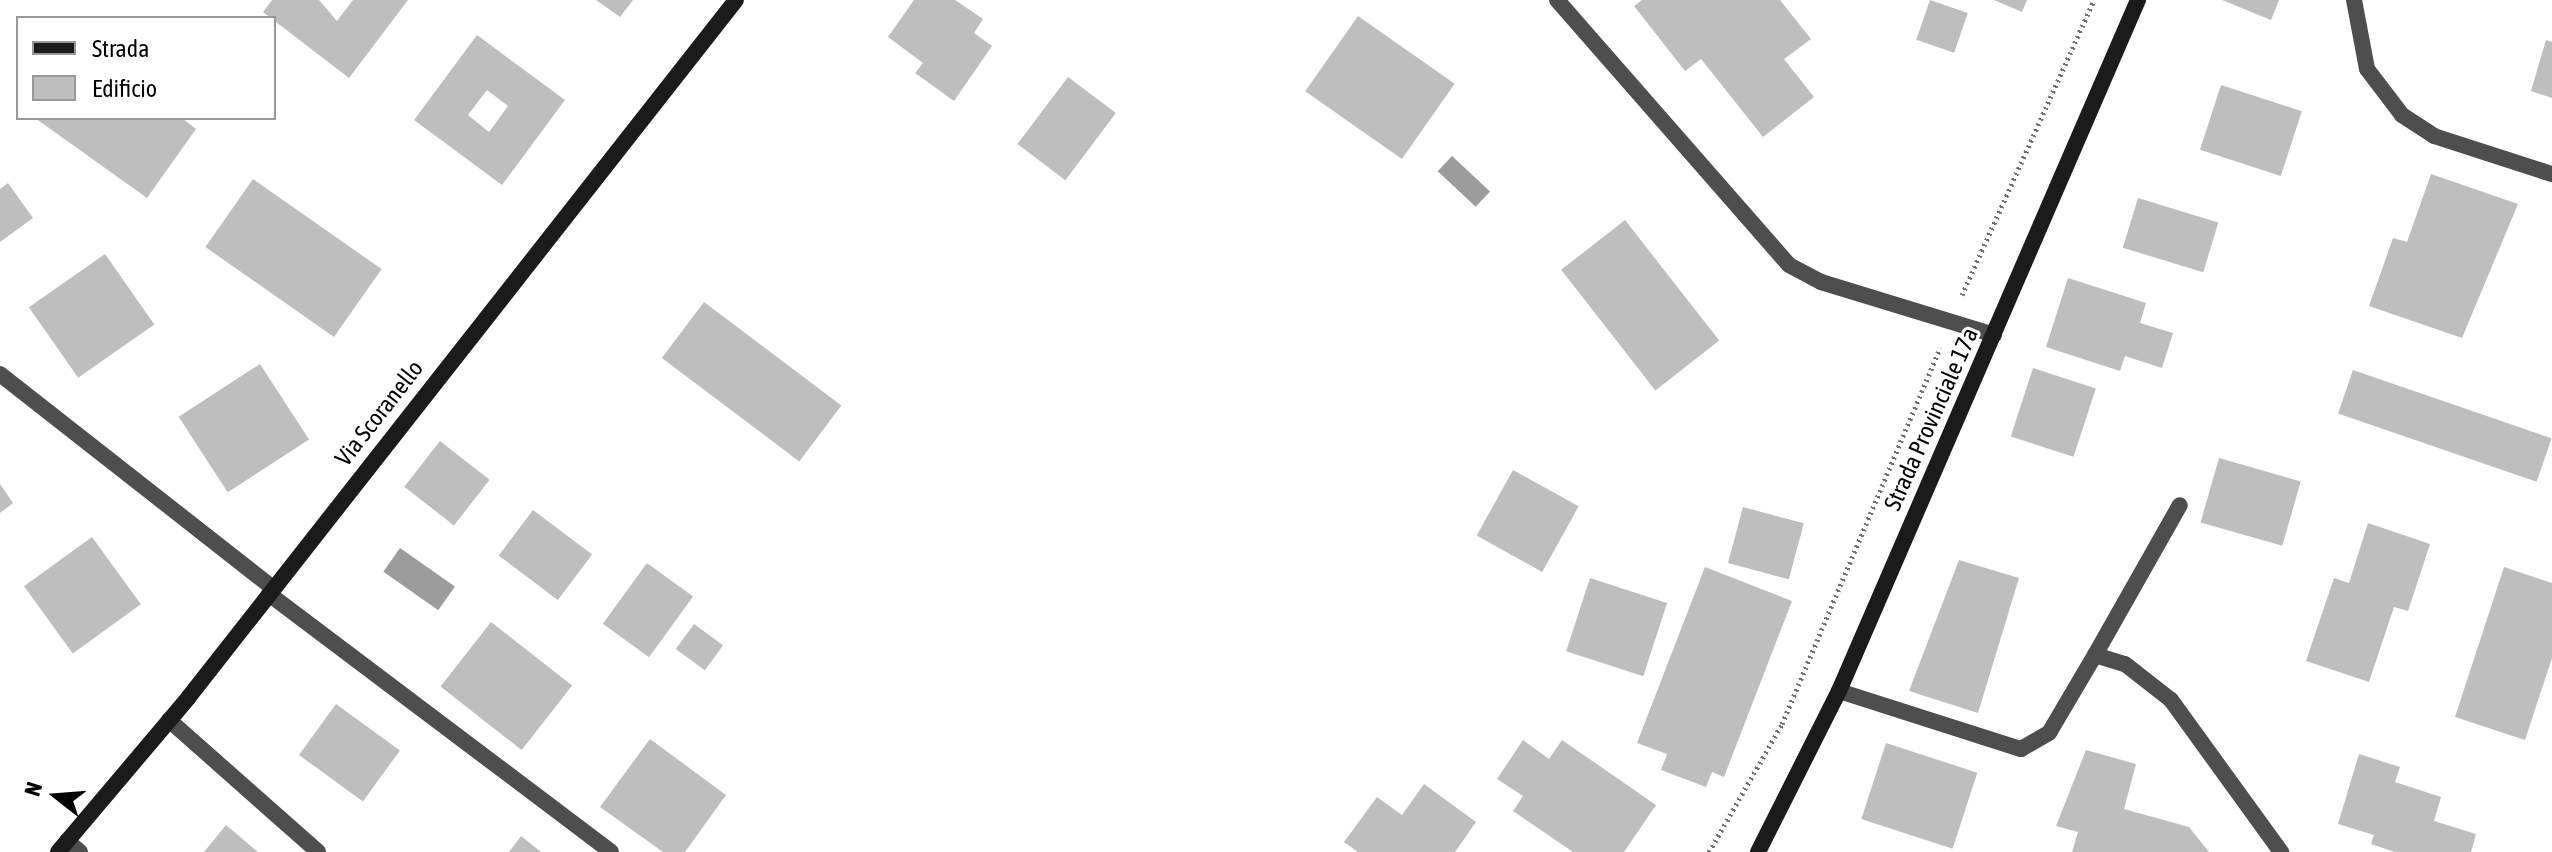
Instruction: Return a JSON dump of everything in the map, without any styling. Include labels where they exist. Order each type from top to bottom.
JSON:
[{"type":"street","name":"Via Scoranello","points":[[68,848],[736,0]]},
{"type":"street","points":[[1557,0],[1773,252],[1821,282],[1994,335]]},
{"type":"street","name":"Strada Provinciale 17a","points":[[1758,852],[1839,691],[2138,0]]},
{"type":"street","points":[[2354,0],[2367,69],[2402,115],[2434,136],[2552,174]]},
{"type":"street","points":[[0,374],[271,591],[611,852]]},
{"type":"street","points":[[1839,691],[2031,748],[2049,733],[2180,505]]},
{"type":"street","points":[[2095,655],[2137,669],[2160,688],[2281,852]]},
{"type":"street","points":[[169,720],[318,852]]},
{"type":"path","points":[[1709,852],[1782,724],[1951,322],[2094,0]]},
{"type":"shaded area","points":[[1452,156],[1490,191],[1476,207],[1438,171]]},
{"type":"shaded area","points":[[400,548],[455,586],[438,610],[383,572]]},
{"type":"building","points":[[272,0],[319,0],[337,21],[353,0],[408,0],[349,78],[276,22],[276,16],[263,12]]},
{"type":"building","points":[[596,0],[633,0],[620,17]]},
{"type":"building","points":[[914,0],[955,0],[983,19],[974,33],[992,46],[954,101],[915,73],[923,63],[888,37]]},
{"type":"building","points":[[1642,0],[1780,0],[1811,39],[1784,59],[1814,97],[1763,137],[1701,59],[1685,71],[1634,6]]},
{"type":"building","points":[[1930,0],[1968,13],[1954,53],[1916,40]]},
{"type":"building","points":[[1994,0],[2027,0],[2022,12]]},
{"type":"building","points":[[2222,0],[2279,0],[2271,20]]},
{"type":"building","points":[[1358,16],[1455,84],[1402,159],[1305,91]]},
{"type":"building","points":[[477,35],[565,100],[502,185],[414,120]],"holes":[[[487,90],[508,106],[489,132],[468,115]]]},
{"type":"building","points":[[2546,40],[2552,42],[2552,98],[2531,91]]},
{"type":"building","points":[[1068,77],[1116,113],[1065,180],[1017,144]]},
{"type":"building","points":[[2221,85],[2302,111],[2281,176],[2200,150]]},
{"type":"building","points":[[38,120],[185,120],[196,129],[147,198]]},
{"type":"building","points":[[2431,174],[2518,204],[2462,338],[2369,306],[2393,238],[2407,242]]},
{"type":"building","points":[[253,179],[382,269],[334,337],[205,247]]},
{"type":"building","points":[[8,183],[33,218],[0,242],[0,189]]},
{"type":"building","points":[[2138,198],[2218,223],[2203,272],[2123,248]]},
{"type":"building","points":[[1625,220],[1719,341],[1655,390],[1561,270]]},
{"type":"building","points":[[105,254],[154,324],[78,378],[29,307]]},
{"type":"building","points":[[2068,278],[2146,303],[2140,323],[2173,333],[2162,368],[2125,356],[2120,371],[2046,347]]},
{"type":"building","points":[[704,302],[841,406],[799,461],[662,358]]},
{"type":"building","points":[[260,364],[309,439],[228,492],[179,417]]},
{"type":"building","points":[[2033,368],[2096,388],[2074,457],[2011,436]]},
{"type":"building","points":[[2353,370],[2552,438],[2537,482],[2338,413]]},
{"type":"building","points":[[440,441],[490,480],[454,525],[404,487]]},
{"type":"building","points":[[2219,458],[2301,481],[2282,546],[2201,522]]},
{"type":"building","points":[[1513,470],[1579,506],[1542,572],[1477,536]]},
{"type":"building","points":[[0,484],[13,503],[0,513]]},
{"type":"building","points":[[1743,507],[1804,523],[1789,579],[1728,563]]},
{"type":"building","points":[[533,510],[592,555],[558,600],[499,556]]},
{"type":"building","points":[[2368,523],[2430,544],[2408,611],[2394,607],[2369,682],[2306,661],[2334,578],[2349,583]]},
{"type":"building","points":[[92,537],[141,604],[73,654],[24,586]]},
{"type":"building","points":[[1959,560],[2019,578],[1978,713],[1909,691]]},
{"type":"building","points":[[647,563],[693,597],[649,657],[603,624]]},
{"type":"building","points":[[1705,567],[1792,601],[1724,777],[1712,772],[1706,787],[1661,770],[1667,754],[1637,743]]},
{"type":"building","points":[[2504,567],[2552,583],[2552,658],[2525,740],[2455,717]]},
{"type":"building","points":[[1590,578],[1667,603],[1643,676],[1566,651]]},
{"type":"building","points":[[491,622],[572,685],[522,750],[441,687]]},
{"type":"building","points":[[694,624],[723,645],[705,670],[676,649]]},
{"type":"building","points":[[336,704],[400,750],[363,801],[299,755]]},
{"type":"building","points":[[650,739],[726,795],[685,852],[663,852],[600,807]]},
{"type":"building","points":[[1523,740],[1549,759],[1562,740],[1656,805],[1624,852],[1573,852],[1513,811],[1523,796],[1497,779]]},
{"type":"building","points":[[1886,743],[1977,773],[1953,849],[1861,819]]},
{"type":"building","points":[[2086,750],[2136,764],[2124,809],[2189,827],[2209,852],[2072,852],[2078,832],[2056,826]]},
{"type":"building","points":[[2359,754],[2400,767],[2395,782],[2441,797],[2434,821],[2476,834],[2471,852],[2395,852],[2371,844],[2374,835],[2338,824]]},
{"type":"building","points":[[1424,784],[1476,822],[1455,852],[1358,852],[1344,842],[1377,797],[1402,815]]},
{"type":"building","points":[[226,825],[258,852],[204,852]]},
{"type":"building","points":[[521,836],[541,852],[509,852]]}]
